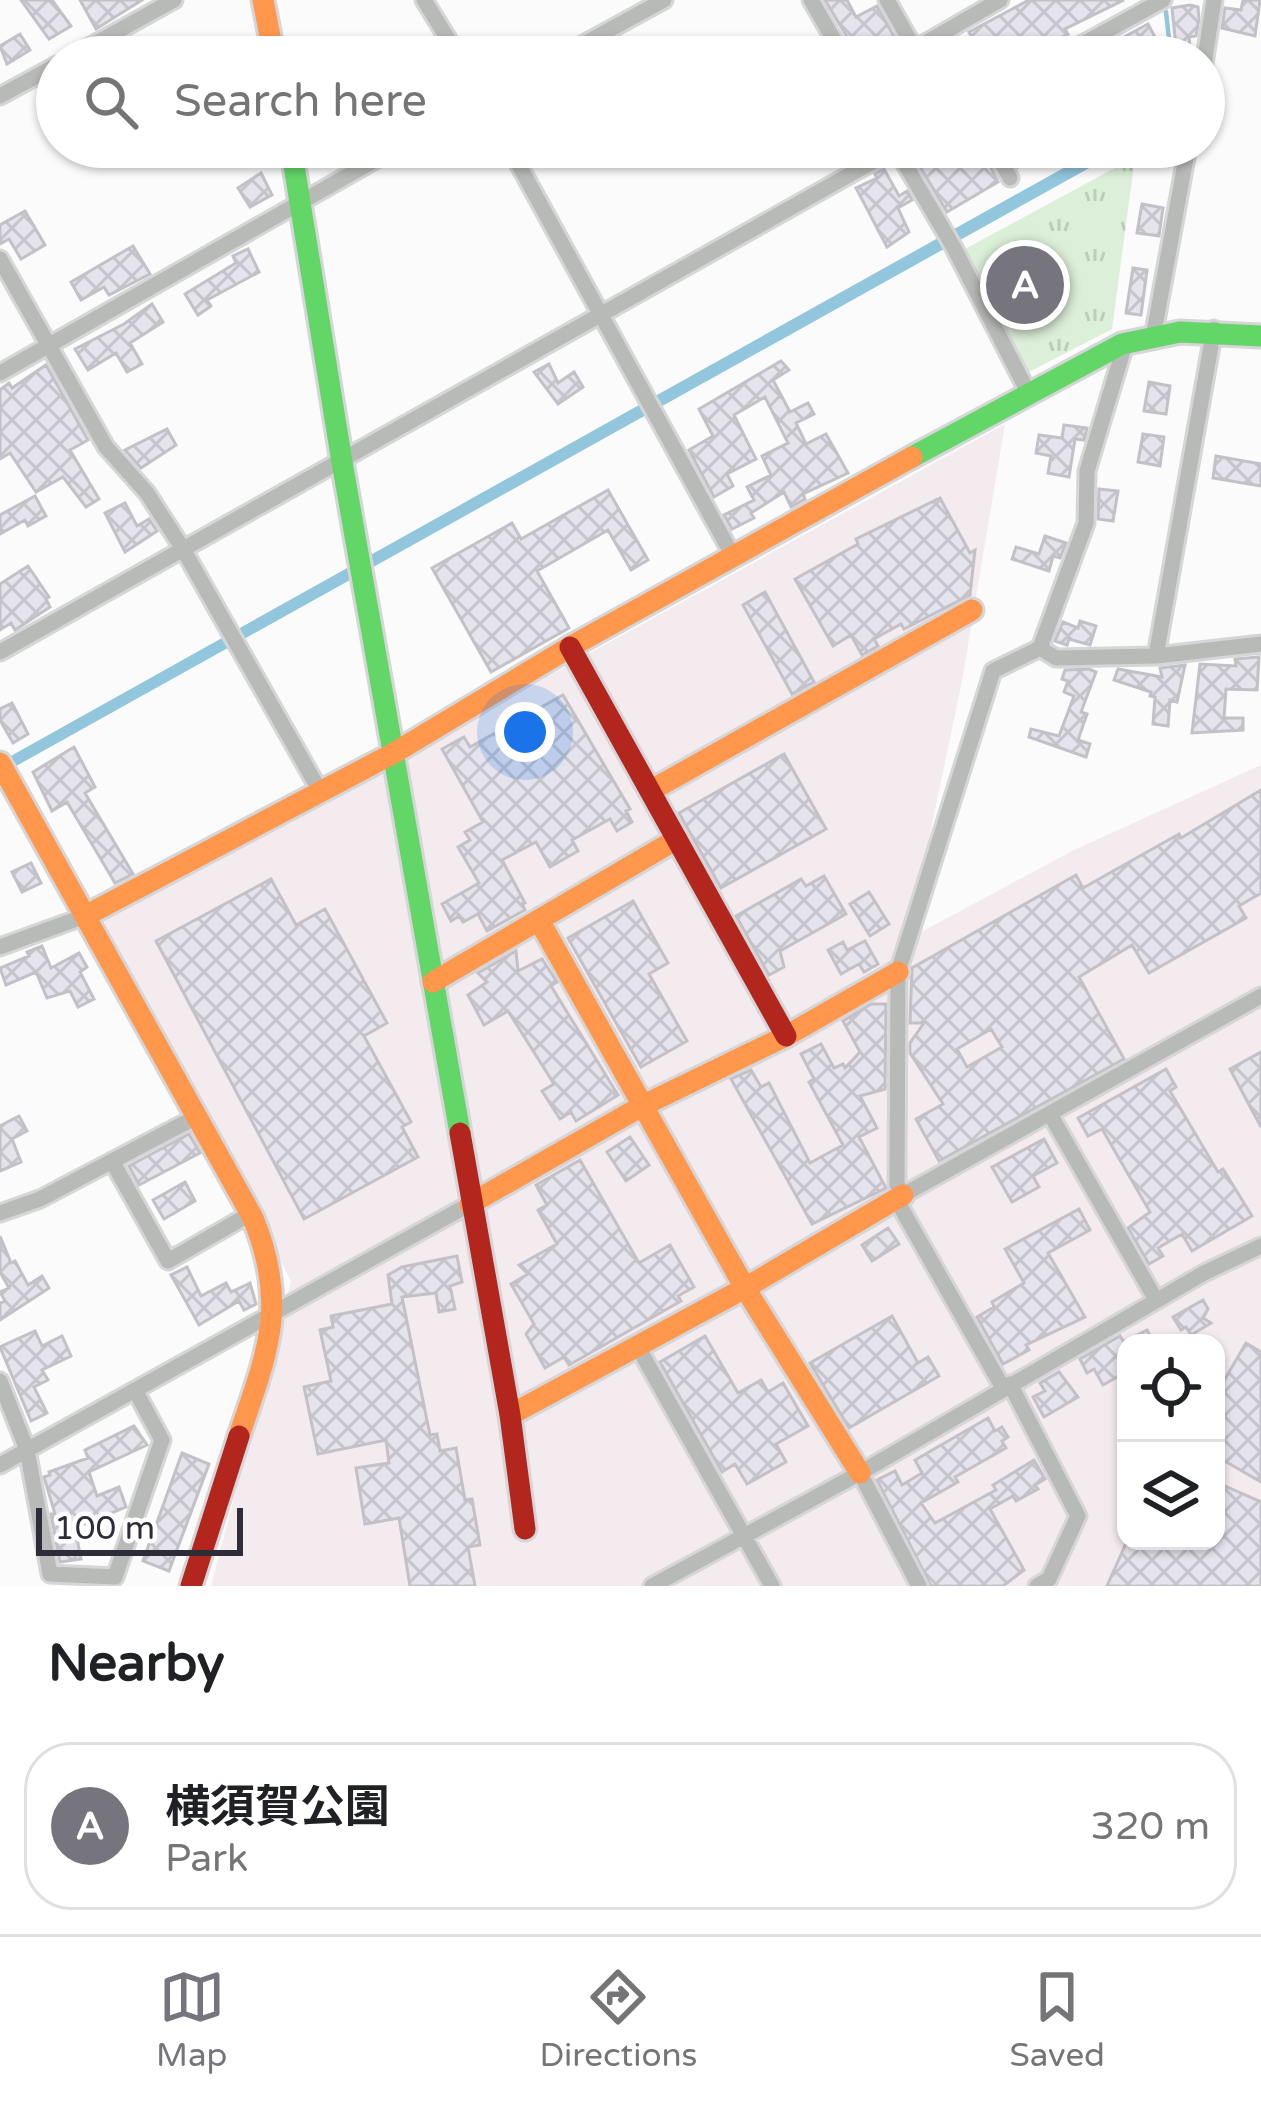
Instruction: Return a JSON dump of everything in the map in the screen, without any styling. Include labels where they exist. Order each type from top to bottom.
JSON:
[{"type":"street","points":[[109,36],[174,0]]},
{"type":"street","points":[[263,0],[270,36]]},
{"type":"street","points":[[424,0],[446,36]]},
{"type":"street","points":[[598,36],[664,0]]},
{"type":"street","points":[[811,0],[832,36]]},
{"type":"street","points":[[887,0],[907,36]]},
{"type":"street","points":[[944,36],[1000,0]]},
{"type":"street","points":[[1208,36],[1214,0]]},
{"type":"street","points":[[1095,36],[1154,2]]},
{"type":"street","points":[[0,96],[36,76]]},
{"type":"street","points":[[295,168],[342,463],[510,1415],[525,1529]]},
{"type":"street","points":[[0,373],[361,168]]},
{"type":"street","points":[[520,168],[734,558]]},
{"type":"street","points":[[0,652],[862,168]]},
{"type":"street","points":[[908,168],[1028,392]]},
{"type":"street","points":[[1005,168],[1010,178]]},
{"type":"street","points":[[1154,332],[1184,168]]},
{"type":"street","points":[[0,259],[106,447],[147,493],[183,548],[321,793]]},
{"type":"street","points":[[1156,656],[1214,329]]},
{"type":"street","points":[[0,947],[85,916],[394,754],[570,647],[1126,341],[1154,332],[1214,329],[1261,336]]},
{"type":"street","points":[[1036,1586],[1049,1579],[1078,1516],[899,1197],[898,972],[993,671],[1040,647],[1086,523],[1087,471],[1126,341]]},
{"type":"street","points":[[650,791],[972,610]]},
{"type":"street","points":[[1040,647],[1056,658],[1156,656],[1261,644]]},
{"type":"street","points":[[570,647],[786,1036]]},
{"type":"street","points":[[4,770],[266,1249],[272,1316],[266,1362],[191,1586]]},
{"type":"street","points":[[433,982],[677,839]]},
{"type":"street","points":[[540,922],[746,1288],[860,1473],[919,1586]]},
{"type":"street","points":[[0,1466],[643,1106],[786,1036],[898,972]]},
{"type":"street","points":[[510,1415],[746,1288],[899,1197],[1261,996]]},
{"type":"street","points":[[1051,1116],[1156,1300]]},
{"type":"street","points":[[0,1213],[40,1199],[196,1117]]},
{"type":"street","points":[[112,1162],[168,1262],[250,1214]]},
{"type":"street","points":[[652,1586],[860,1473],[1156,1300],[1261,1246]]},
{"type":"street","points":[[638,1347],[772,1586]]},
{"type":"street","points":[[0,1381],[27,1450],[50,1574],[115,1576],[162,1440],[135,1390]]},
{"type":"shaded area","points":[[1005,424],[962,681],[908,939],[1074,850],[1261,765],[1261,1586],[211,1586],[291,1281],[104,921]]},
{"type":"green space","points":[[1115,168],[1134,168],[1112,329],[1029,372],[965,249]]},
{"type":"water","points":[[1063,168],[1089,168],[0,775],[0,762]]},
{"type":"building","points":[[21,0],[52,0],[71,26],[47,36]]},
{"type":"building","points":[[80,0],[142,0],[96,29]]},
{"type":"building","points":[[825,0],[847,0],[856,17],[877,6],[894,36],[846,36]]},
{"type":"building","points":[[1029,0],[1124,0],[1065,29],[1068,34],[1064,36],[971,36],[969,32]]},
{"type":"building","points":[[1243,0],[1260,0],[1255,36],[1222,28],[1225,8],[1241,10]]},
{"type":"building","points":[[1198,7],[1196,36],[1175,36],[1172,8]]},
{"type":"building","points":[[1148,24],[1154,36],[1126,36]]},
{"type":"building","points":[[20,34],[30,50],[7,64],[0,46]]},
{"type":"building","points":[[921,168],[991,168],[998,182],[947,212]]},
{"type":"building","points":[[884,169],[899,196],[907,191],[912,200],[898,208],[909,232],[887,247],[856,188]]},
{"type":"building","points":[[261,173],[272,195],[250,207],[238,188]]},
{"type":"building","points":[[1142,204],[1163,208],[1159,236],[1137,233]]},
{"type":"building","points":[[25,211],[45,245],[21,259],[9,239],[0,244],[0,225]]},
{"type":"building","points":[[133,246],[150,274],[109,295],[104,287],[81,300],[71,282]]},
{"type":"building","points":[[248,249],[259,272],[207,300],[211,306],[198,315],[185,294],[236,263],[233,256]]},
{"type":"building","points":[[1133,268],[1147,270],[1141,315],[1126,313]]},
{"type":"building","points":[[152,304],[163,322],[130,343],[142,364],[127,372],[116,353],[88,370],[75,349]]},
{"type":"building","points":[[781,361],[789,370],[773,380],[790,412],[808,403],[814,414],[796,423],[806,444],[826,434],[848,473],[803,494],[805,499],[791,507],[784,492],[751,513],[754,518],[732,529],[724,515],[754,500],[747,487],[771,475],[762,456],[788,443],[765,397],[734,415],[756,459],[727,474],[733,486],[714,497],[689,450],[713,436],[699,409]]},
{"type":"building","points":[[549,364],[558,383],[574,372],[583,387],[558,404],[534,372]]},
{"type":"building","points":[[46,365],[88,440],[70,450],[99,499],[86,507],[63,477],[36,492],[10,453],[0,459],[0,390],[9,383],[12,388]]},
{"type":"building","points":[[1149,382],[1170,386],[1166,414],[1144,411]]},
{"type":"building","points":[[1064,425],[1087,428],[1084,440],[1075,439],[1069,477],[1048,473],[1051,456],[1036,453],[1039,435],[1062,438]]},
{"type":"building","points":[[167,429],[176,445],[141,468],[125,450]]},
{"type":"building","points":[[1143,434],[1164,437],[1160,466],[1138,462]]},
{"type":"building","points":[[1216,456],[1261,464],[1261,486],[1213,478]]},
{"type":"building","points":[[1099,489],[1118,491],[1113,521],[1098,519]]},
{"type":"building","points":[[608,490],[648,560],[631,570],[608,530],[537,571],[569,628],[491,672],[432,568],[512,523],[521,539]]},
{"type":"building","points":[[35,496],[46,516],[28,526],[25,520],[0,534],[0,515]]},
{"type":"building","points":[[940,498],[970,553],[975,550],[970,595],[874,639],[878,646],[862,655],[851,635],[833,646],[795,579],[858,544],[856,539]]},
{"type":"building","points":[[125,503],[137,526],[149,519],[157,531],[125,552],[105,513]]},
{"type":"building","points":[[1045,536],[1066,543],[1060,558],[1053,556],[1049,571],[1012,559],[1016,547],[1039,554]]},
{"type":"building","points":[[28,566],[49,597],[50,607],[15,630],[11,623],[0,630],[0,584]]},
{"type":"building","points":[[765,592],[814,682],[792,694],[743,605]]},
{"type":"building","points":[[1080,621],[1096,626],[1090,645],[1055,641],[1063,622],[1078,628]]},
{"type":"building","points":[[1259,657],[1257,690],[1226,689],[1224,718],[1243,718],[1243,730],[1192,733],[1200,664],[1236,666],[1235,659]]},
{"type":"building","points":[[1185,665],[1177,702],[1170,700],[1168,726],[1153,724],[1155,697],[1151,692],[1114,680],[1118,669],[1162,677],[1160,668]]},
{"type":"building","points":[[1065,670],[1096,672],[1081,712],[1087,714],[1078,740],[1090,744],[1086,757],[1029,737],[1031,729],[1059,736],[1074,696],[1064,692]]},
{"type":"building","points":[[563,695],[630,809],[626,811],[632,822],[617,831],[610,819],[572,840],[578,851],[550,867],[536,842],[502,860],[525,910],[487,931],[478,914],[463,922],[459,916],[451,921],[442,904],[479,883],[458,847],[470,840],[465,832],[483,822],[442,749],[464,737],[470,747]]},
{"type":"building","points":[[12,703],[28,734],[13,743],[0,720],[0,709]]},
{"type":"building","points":[[74,747],[95,787],[85,793],[133,874],[115,883],[67,802],[52,811],[33,772]]},
{"type":"building","points":[[784,754],[826,829],[721,888],[679,813]]},
{"type":"building","points":[[1261,790],[1261,893],[1239,906],[1246,918],[1149,973],[1132,945],[1079,977],[1124,1059],[939,1161],[916,1119],[943,1104],[910,1053],[910,1043],[924,1023],[910,1023],[912,968],[1076,875],[1083,888],[1179,834],[1181,838]],"holes":[[[991,1029],[1002,1047],[967,1067],[957,1049]]]},
{"type":"building","points":[[31,863],[41,883],[22,892],[12,872]]},
{"type":"building","points":[[824,876],[846,914],[780,951],[784,967],[769,975],[736,916],[801,879],[806,886]]},
{"type":"building","points":[[271,879],[296,925],[325,909],[387,1023],[364,1036],[411,1122],[402,1127],[418,1157],[304,1219],[156,941]]},
{"type":"building","points":[[869,892],[889,924],[870,936],[850,904]]},
{"type":"building","points":[[633,901],[668,963],[649,974],[687,1041],[641,1067],[568,938]]},
{"type":"building","points":[[865,941],[878,964],[864,972],[859,964],[841,974],[828,950],[843,942],[847,950]]},
{"type":"building","points":[[42,946],[51,968],[79,953],[87,967],[80,972],[94,999],[78,1007],[70,991],[47,998],[36,972],[6,985],[0,968]]},
{"type":"building","points":[[516,951],[518,971],[542,959],[557,982],[551,986],[618,1095],[576,1121],[571,1112],[560,1119],[542,1091],[554,1084],[508,1011],[484,1025],[468,995],[487,982],[478,973]]},
{"type":"building","points":[[871,1004],[886,1004],[885,1089],[860,1096],[877,1128],[859,1137],[886,1188],[812,1224],[731,1079],[751,1070],[761,1087],[769,1083],[810,1163],[843,1145],[809,1082],[814,1079],[801,1054],[821,1044],[834,1068],[843,1064],[845,1068],[860,1052],[843,1021]]},
{"type":"building","points":[[1261,1052],[1261,1127],[1230,1069]]},
{"type":"building","points":[[1166,1069],[1176,1087],[1170,1091],[1218,1172],[1223,1169],[1252,1216],[1192,1251],[1182,1234],[1158,1248],[1163,1256],[1149,1264],[1128,1228],[1150,1212],[1102,1129],[1088,1136],[1078,1118]]},
{"type":"building","points":[[19,1116],[27,1131],[12,1139],[21,1162],[0,1171],[0,1126]]},
{"type":"building","points":[[189,1134],[200,1153],[139,1185],[129,1166]]},
{"type":"building","points":[[630,1137],[649,1165],[626,1181],[607,1152]]},
{"type":"building","points":[[1044,1139],[1057,1163],[1033,1176],[1039,1187],[1012,1202],[992,1167]]},
{"type":"building","points":[[580,1160],[639,1263],[670,1245],[694,1287],[678,1296],[681,1301],[569,1365],[564,1357],[545,1368],[526,1334],[534,1324],[511,1284],[528,1274],[519,1265],[557,1244],[538,1210],[547,1205],[536,1185]]},
{"type":"building","points":[[185,1182],[195,1201],[164,1219],[153,1200]]},
{"type":"building","points":[[1079,1209],[1090,1230],[1048,1253],[1085,1317],[1026,1345],[1029,1350],[1003,1364],[977,1317],[1024,1283],[1005,1249]]},
{"type":"building","points":[[888,1228],[899,1244],[872,1261],[862,1245]]},
{"type":"building","points":[[0,1236],[11,1263],[15,1261],[28,1285],[42,1276],[49,1288],[0,1320],[0,1303],[5,1301],[0,1292],[9,1288],[0,1272]]},
{"type":"building","points":[[457,1256],[462,1282],[450,1286],[455,1309],[439,1312],[436,1293],[402,1297],[430,1435],[437,1434],[440,1451],[456,1448],[465,1500],[472,1499],[480,1545],[468,1547],[475,1586],[410,1586],[399,1518],[365,1524],[356,1468],[389,1463],[386,1440],[318,1454],[304,1387],[331,1381],[320,1330],[333,1327],[331,1316],[392,1304],[388,1275],[402,1267]]},
{"type":"building","points":[[187,1267],[201,1296],[226,1283],[231,1292],[250,1283],[256,1304],[244,1310],[239,1301],[199,1325],[171,1275]]},
{"type":"building","points":[[1203,1300],[1208,1309],[1203,1318],[1211,1323],[1190,1334],[1186,1327],[1181,1330],[1173,1317]]},
{"type":"building","points":[[892,1316],[918,1363],[928,1357],[939,1376],[849,1428],[810,1363]]},
{"type":"building","points":[[35,1331],[42,1346],[62,1336],[71,1356],[42,1370],[48,1380],[34,1387],[47,1413],[31,1421],[0,1347]]},
{"type":"building","points":[[705,1336],[738,1393],[761,1380],[768,1392],[783,1383],[808,1426],[776,1444],[786,1462],[747,1484],[735,1464],[722,1472],[660,1362]]},
{"type":"building","points":[[1117,1338],[1117,1377],[1103,1385],[1094,1369],[1087,1373],[1080,1359]]},
{"type":"building","points":[[1246,1343],[1261,1352],[1261,1482],[1225,1461],[1225,1379]]},
{"type":"building","points":[[1059,1372],[1078,1397],[1044,1417],[1033,1397],[1045,1391],[1040,1383]]},
{"type":"building","points":[[988,1418],[995,1431],[1002,1427],[1008,1437],[1002,1441],[1006,1448],[921,1503],[935,1523],[996,1490],[993,1485],[1034,1460],[1045,1479],[1035,1485],[1038,1489],[990,1509],[1024,1570],[1003,1586],[931,1586],[877,1480],[895,1471],[902,1485],[922,1473],[915,1460]]},
{"type":"building","points":[[134,1426],[147,1445],[89,1472],[97,1496],[119,1487],[126,1507],[75,1528],[81,1559],[60,1562],[51,1514],[55,1514],[44,1477],[88,1458],[85,1450]]},
{"type":"building","points":[[182,1453],[209,1464],[169,1571],[143,1561]]},
{"type":"building","points":[[1225,1486],[1261,1502],[1261,1586],[1107,1586],[1123,1550],[1225,1550]]},
{"type":"waterway","points":[[1166,12],[1169,36]]},
{"type":"traffic: fast","points":[[294,168],[460,1133]]},
{"type":"traffic: fast","points":[[912,457],[1122,344],[1180,332],[1261,336]]},
{"type":"traffic: slow","points":[[263,0],[270,36]]},
{"type":"traffic: slow","points":[[85,916],[394,753],[570,647],[912,457]]},
{"type":"traffic: slow","points":[[650,791],[972,610]]},
{"type":"traffic: slow","points":[[0,763],[253,1218],[264,1249],[272,1303],[265,1353],[239,1436]]},
{"type":"traffic: slow","points":[[433,982],[677,839]]},
{"type":"traffic: slow","points":[[540,922],[745,1288],[860,1473]]},
{"type":"traffic: slow","points":[[470,1204],[642,1106],[786,1036],[898,972]]},
{"type":"traffic: slow","points":[[510,1415],[745,1288],[903,1195]]},
{"type":"traffic: jam","points":[[570,647],[786,1036]]},
{"type":"traffic: jam","points":[[460,1133],[510,1415],[525,1529]]},
{"type":"traffic: jam","points":[[191,1586],[239,1436]]},
{"type":"place","name":"横須賀公園","points":[[1025,285]]}]
